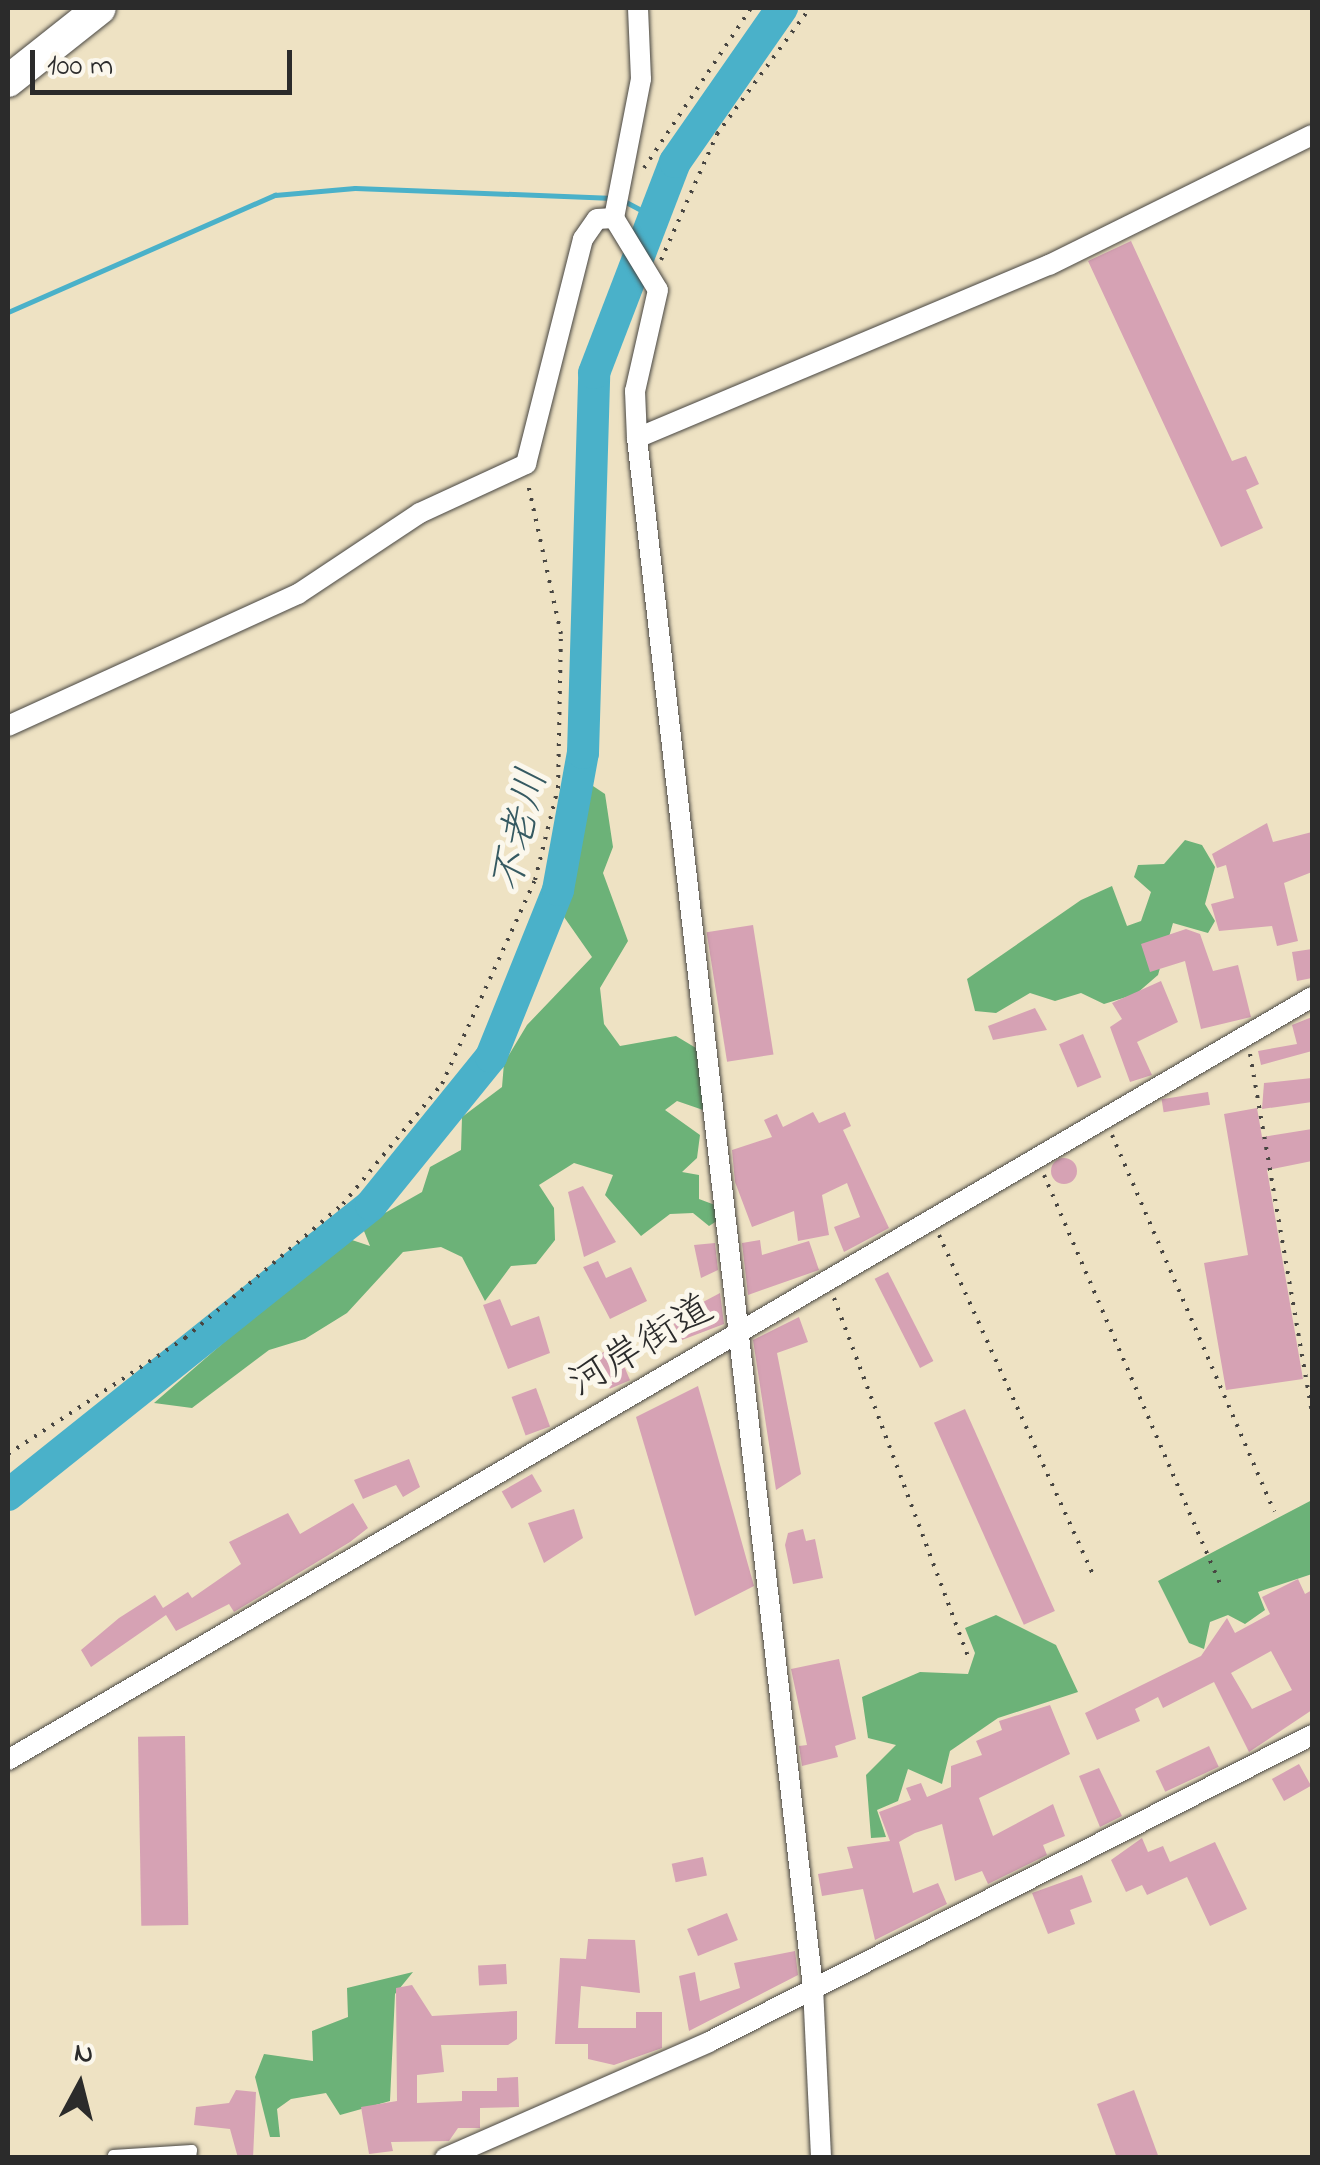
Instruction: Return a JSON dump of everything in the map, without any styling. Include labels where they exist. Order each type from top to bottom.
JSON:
[{"type":"main road","points":[[8,81],[100,8]]},
{"type":"street","points":[[638,8],[642,80],[613,192],[614,218],[654,279],[635,391],[637,438],[813,1987],[821,2158]]},
{"type":"street","points":[[637,438],[1049,265],[1312,135]]},
{"type":"street","points":[[8,726],[298,594],[420,513],[523,465],[583,239],[598,219],[614,218]]},
{"type":"street","name":"河岸街道","points":[[8,1760],[1035,1155],[1312,997]]},
{"type":"street","points":[[445,2158],[813,1987],[1312,1735]]},
{"type":"lane","points":[[113,2156],[192,2150],[191,2158]]},
{"type":"path","points":[[613,192],[637,179],[751,8]]},
{"type":"path","points":[[654,279],[716,134],[810,8]]},
{"type":"path","points":[[8,1454],[184,1338],[343,1204],[442,1084],[483,1004],[534,880],[558,788],[561,634],[523,465]]},
{"type":"path","points":[[1246,1034],[1312,1414]]},
{"type":"path","points":[[1104,1115],[1274,1512]]},
{"type":"path","points":[[1035,1155],[1220,1584]]},
{"type":"path","points":[[930,1217],[1094,1578]]},
{"type":"path","points":[[827,1277],[969,1659]]},
{"type":"green space","points":[[593,786],[605,794],[613,847],[603,873],[628,941],[600,988],[604,1024],[620,1046],[676,1036],[701,1051],[706,1111],[677,1101],[665,1110],[700,1135],[697,1158],[682,1172],[699,1175],[699,1199],[715,1205],[720,1219],[709,1226],[693,1213],[670,1214],[641,1236],[605,1195],[613,1175],[574,1163],[539,1185],[554,1208],[555,1240],[536,1264],[511,1266],[485,1301],[462,1257],[441,1247],[403,1252],[347,1313],[305,1339],[269,1350],[192,1408],[154,1403],[334,1247],[349,1239],[370,1246],[362,1226],[422,1192],[430,1167],[461,1150],[462,1117],[502,1087],[504,1063],[527,1025],[592,957],[564,917],[573,890],[555,863],[572,840],[570,804]]},
{"type":"green space","points":[[1185,840],[1202,845],[1215,867],[1205,904],[1215,921],[1208,933],[1173,923],[1158,975],[1136,994],[1104,1004],[1081,993],[1055,1001],[1030,993],[996,1013],[975,1011],[967,979],[1081,900],[1112,886],[1127,926],[1141,921],[1151,892],[1134,877],[1138,865],[1164,864]]},
{"type":"green space","points":[[1312,1500],[1312,1574],[1258,1592],[1265,1610],[1245,1624],[1228,1615],[1210,1622],[1204,1649],[1189,1643],[1158,1581]]},
{"type":"green space","points":[[996,1615],[1056,1645],[1078,1692],[998,1718],[950,1751],[942,1784],[908,1769],[898,1801],[877,1810],[886,1837],[871,1838],[866,1775],[896,1745],[868,1738],[862,1697],[920,1672],[968,1674],[975,1653],[965,1628]]},
{"type":"green space","points":[[413,1972],[395,1994],[390,2101],[340,2115],[326,2093],[291,2099],[277,2109],[280,2137],[270,2137],[255,2077],[264,2054],[313,2061],[312,2031],[348,2017],[347,1988]]},
{"type":"building","points":[[1131,241],[1232,461],[1246,456],[1259,484],[1246,490],[1263,528],[1221,547],[1088,261]]},
{"type":"building","points":[[1267,823],[1273,842],[1312,832],[1312,872],[1284,883],[1298,941],[1277,946],[1272,926],[1219,931],[1211,904],[1234,898],[1226,865],[1217,868],[1212,854]]},
{"type":"building","points":[[753,925],[773,1054],[727,1062],[707,932]]},
{"type":"building","points":[[1186,929],[1200,934],[1213,971],[1238,965],[1251,1017],[1201,1029],[1185,961],[1150,972],[1141,944]]},
{"type":"building","points":[[1312,949],[1312,978],[1297,981],[1292,952]]},
{"type":"building","points":[[1161,981],[1178,1022],[1137,1042],[1152,1075],[1130,1082],[1110,1027],[1122,1019],[1112,1003]]},
{"type":"building","points":[[1035,1008],[1047,1030],[993,1040],[988,1026]]},
{"type":"building","points":[[1312,1017],[1312,1051],[1261,1065],[1258,1051],[1297,1044],[1292,1025]]},
{"type":"building","points":[[1083,1034],[1101,1077],[1077,1087],[1059,1044]]},
{"type":"building","points":[[1312,1078],[1312,1102],[1262,1109],[1264,1083]]},
{"type":"building","points":[[1208,1092],[1210,1105],[1164,1112],[1162,1099]]},
{"type":"building","points":[[1257,1108],[1262,1137],[1312,1129],[1312,1161],[1267,1170],[1303,1379],[1226,1390],[1204,1263],[1248,1255],[1224,1114]]},
{"type":"building","points":[[813,1112],[819,1123],[845,1112],[851,1126],[843,1130],[889,1228],[844,1252],[834,1227],[860,1217],[847,1183],[822,1195],[829,1235],[798,1241],[794,1211],[752,1227],[735,1182],[732,1150],[772,1137],[764,1120],[777,1114],[783,1127]]},
{"type":"building","points":[[1064,1158],[1073,1162],[1077,1171],[1073,1180],[1064,1184],[1055,1180],[1051,1171],[1055,1162]]},
{"type":"building","points":[[583,1186],[616,1242],[584,1257],[568,1192]]},
{"type":"building","points":[[760,1240],[762,1255],[809,1241],[819,1270],[748,1295],[742,1243]]},
{"type":"building","points":[[715,1243],[718,1270],[701,1278],[694,1245]]},
{"type":"building","points":[[598,1261],[606,1278],[631,1267],[647,1301],[610,1319],[583,1267]]},
{"type":"building","points":[[888,1272],[933,1361],[920,1368],[875,1279]]},
{"type":"building","points":[[720,1293],[724,1324],[682,1340],[671,1319]]},
{"type":"building","points":[[500,1299],[511,1326],[539,1316],[550,1353],[508,1369],[483,1305]]},
{"type":"building","points":[[799,1317],[808,1342],[777,1353],[801,1474],[776,1490],[753,1340]]},
{"type":"building","points":[[616,1347],[630,1380],[610,1389],[596,1356]]},
{"type":"building","points":[[698,1386],[754,1586],[695,1616],[636,1417]]},
{"type":"building","points":[[536,1388],[550,1427],[526,1435],[512,1397]]},
{"type":"building","points":[[965,1409],[1055,1611],[1024,1625],[934,1423]]},
{"type":"building","points":[[409,1459],[420,1487],[403,1497],[396,1485],[363,1499],[354,1480]]},
{"type":"building","points":[[532,1474],[542,1491],[512,1509],[502,1492]]},
{"type":"building","points":[[353,1503],[368,1528],[234,1612],[229,1604],[176,1631],[166,1615],[91,1667],[81,1650],[119,1618],[155,1595],[163,1608],[188,1592],[192,1598],[241,1564],[229,1542],[288,1513],[300,1534]]},
{"type":"building","points":[[574,1509],[583,1538],[544,1563],[528,1523]]},
{"type":"building","points":[[803,1529],[806,1541],[815,1539],[823,1578],[793,1584],[785,1545],[788,1533]]},
{"type":"building","points":[[1298,1579],[1305,1594],[1312,1590],[1312,1710],[1249,1752],[1214,1682],[1163,1708],[1158,1697],[1135,1709],[1140,1721],[1097,1740],[1085,1713],[1201,1656],[1227,1618],[1235,1633],[1270,1614],[1262,1597]],"holes":[[[1271,1651],[1292,1690],[1252,1709],[1231,1673]]]},
{"type":"building","points":[[839,1659],[856,1739],[835,1746],[838,1757],[802,1766],[799,1746],[807,1745],[791,1669]]},
{"type":"building","points":[[1050,1705],[1070,1754],[979,1798],[993,1836],[1053,1804],[1065,1836],[1043,1845],[1047,1855],[988,1884],[982,1871],[955,1881],[942,1824],[915,1833],[899,1842],[913,1893],[938,1883],[947,1904],[875,1940],[863,1889],[822,1896],[818,1874],[853,1868],[847,1847],[890,1841],[879,1812],[911,1800],[906,1788],[921,1783],[927,1797],[951,1787],[951,1766],[982,1755],[976,1741],[1002,1730],[999,1721]]},
{"type":"building","points":[[185,1736],[188,1925],[141,1926],[138,1737]]},
{"type":"building","points":[[1209,1746],[1219,1767],[1165,1792],[1156,1771]]},
{"type":"building","points":[[1299,1764],[1311,1786],[1284,1801],[1272,1779]]},
{"type":"building","points":[[1099,1768],[1122,1816],[1100,1827],[1079,1776]]},
{"type":"building","points":[[1142,1838],[1148,1852],[1163,1846],[1170,1862],[1215,1842],[1247,1909],[1210,1926],[1187,1877],[1147,1895],[1142,1885],[1126,1892],[1111,1860]]},
{"type":"building","points":[[703,1857],[707,1876],[676,1882],[672,1864]]},
{"type":"building","points":[[1082,1875],[1092,1902],[1070,1910],[1075,1924],[1048,1934],[1032,1893]]},
{"type":"building","points":[[727,1913],[738,1940],[698,1956],[687,1929]]},
{"type":"building","points":[[588,1939],[635,1940],[640,1993],[581,1986],[578,2028],[636,2028],[636,2012],[662,2012],[662,2048],[614,2065],[588,2059],[588,2044],[555,2044],[560,1958],[586,1959]]},
{"type":"building","points":[[795,1951],[798,1975],[689,2031],[679,1976],[695,1972],[700,2001],[740,1988],[734,1963]]},
{"type":"building","points":[[506,1964],[507,1984],[479,1985],[478,1965]]},
{"type":"building","points":[[412,1985],[432,2016],[517,2011],[517,2039],[508,2045],[441,2045],[444,2072],[417,2075],[417,2103],[462,2101],[462,2091],[497,2091],[497,2078],[518,2077],[519,2107],[480,2108],[480,2128],[458,2128],[449,2141],[391,2142],[393,2151],[369,2154],[361,2107],[397,2101],[396,1988]]},
{"type":"building","points":[[236,2090],[256,2092],[253,2158],[238,2158],[230,2129],[194,2125],[196,2107],[229,2103]]},
{"type":"building","points":[[1134,2090],[1159,2158],[1117,2158],[1097,2104]]},
{"type":"waterway","name":"不老川","points":[[8,1495],[371,1205],[491,1057],[558,890],[583,753],[594,373],[675,162],[782,8]]},
{"type":"waterway","points":[[8,312],[275,195],[355,188],[614,198]]},
{"type":"waterway","points":[[624,201],[652,216]]}]
